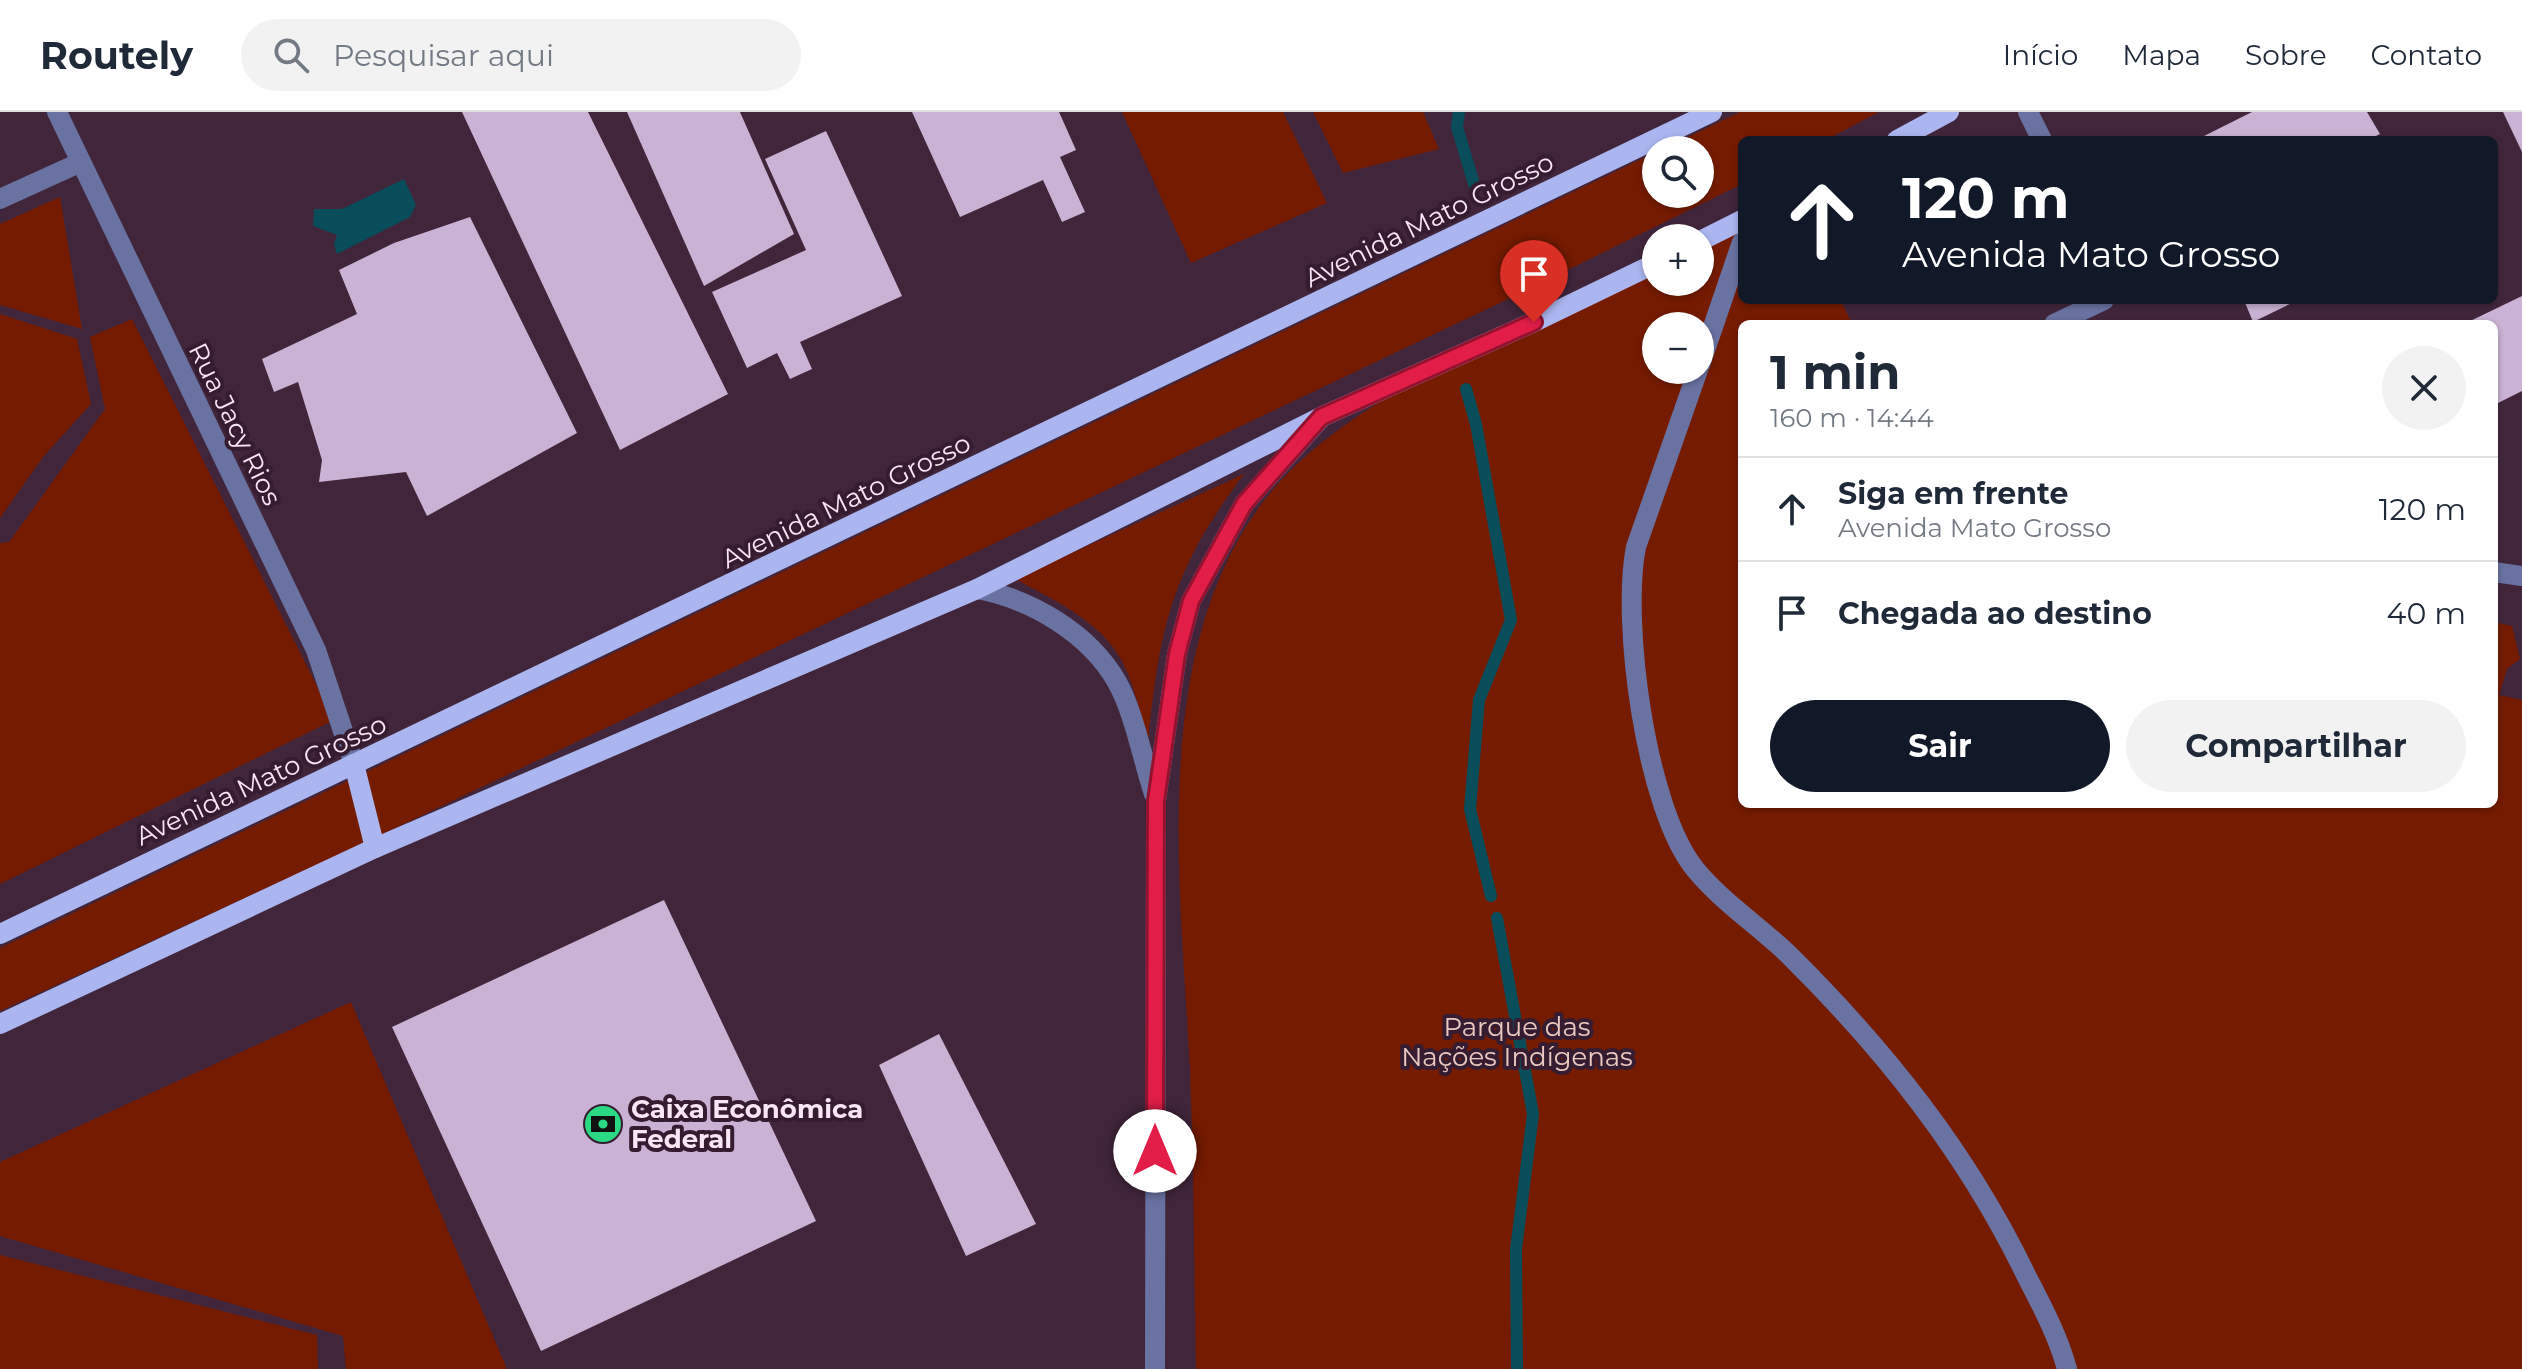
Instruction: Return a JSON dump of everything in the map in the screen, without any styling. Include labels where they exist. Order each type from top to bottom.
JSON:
[{"type":"main road","name":"Avenida Mato Grosso","points":[[0,934],[1712,112]]},
{"type":"main road","points":[[1904,136],[1949,112]]},
{"type":"main road","points":[[1714,234],[1738,222]]},
{"type":"main road","points":[[0,1024],[375,848],[977,589],[1321,417],[1534,322],[1642,270]]},
{"type":"main road","points":[[354,764],[375,848]]},
{"type":"street","name":"Rua Jacy Rios","points":[[57,112],[316,650],[354,764]]},
{"type":"street","points":[[2028,112],[2040,136]]},
{"type":"street","points":[[0,199],[79,163]]},
{"type":"street","points":[[1714,323],[1738,254]]},
{"type":"street","points":[[2062,320],[2096,304]]},
{"type":"street","points":[[1693,384],[1636,547],[1630,588],[1649,752],[1672,829],[1695,869],[1809,977],[1900,1074],[1951,1143],[2010,1242],[2061,1345],[2067,1369]]},
{"type":"street","points":[[1155,1369],[1156,801],[1177,654],[1191,601],[1244,504],[1321,417]]},
{"type":"street","points":[[2498,573],[2522,576]]},
{"type":"street","points":[[977,589],[1004,594],[1041,611],[1098,653],[1119,685],[1156,801]]},
{"type":"green space","points":[[1122,112],[1283,112],[1327,203],[1191,263]]},
{"type":"green space","points":[[1313,112],[1423,112],[1439,149],[1343,173]]},
{"type":"green space","points":[[1740,112],[1879,112],[1834,136],[1738,136],[1738,186],[1714,198],[1714,136],[1690,136]]},
{"type":"green space","points":[[1642,159],[1642,208],[1693,208],[1661,224],[1642,224],[1642,233],[1527,290],[366,842],[0,1011],[0,948]]},
{"type":"green space","points":[[60,197],[82,329],[0,305],[0,224]]},
{"type":"green space","name":"Parque das Nações Indígenas","points":[[1738,231],[1738,304],[1843,304],[1850,320],[1738,320],[1738,808],[2498,808],[2498,623],[2512,626],[2520,659],[2507,669],[2499,695],[2522,700],[2522,1369],[1196,1369],[1190,1072],[1179,835],[1181,752],[1192,672],[1212,596],[1246,527],[1295,466],[1332,434],[1374,405],[1515,332],[1642,277],[1642,296],[1714,296],[1714,243]]},
{"type":"green space","points":[[0,314],[77,339],[91,404],[43,457],[0,518]]},
{"type":"green space","points":[[132,319],[334,720],[0,884],[0,543],[9,542],[105,409],[90,337]]},
{"type":"green space","points":[[1244,474],[1200,540],[1173,601],[1158,666],[1148,745],[1125,667],[1105,637],[1077,614],[1015,579]]},
{"type":"green space","points":[[351,1002],[507,1369],[346,1369],[343,1336],[0,1236],[0,1162]]},
{"type":"green space","points":[[0,1255],[317,1335],[318,1369],[0,1369]]},
{"type":"water","points":[[404,179],[416,205],[410,217],[337,254],[334,244],[337,235],[313,226],[314,209],[342,209]]},
{"type":"building","points":[[462,112],[588,112],[728,394],[620,450]]},
{"type":"building","points":[[627,112],[740,112],[794,234],[704,286]]},
{"type":"building","points":[[912,112],[1059,112],[1076,150],[1060,157],[1085,212],[1062,222],[1043,180],[960,217]]},
{"type":"building","points":[[2252,112],[2367,112],[2380,134],[2376,136],[2204,136]]},
{"type":"building","points":[[2503,112],[2522,112],[2522,152]]},
{"type":"building","points":[[826,131],[902,296],[800,342],[812,369],[790,379],[777,353],[747,368],[712,292],[806,250],[765,159]]},
{"type":"building","points":[[470,217],[577,433],[427,516],[406,472],[319,482],[322,460],[298,382],[274,392],[262,359],[357,314],[339,270],[394,243]]},
{"type":"building","points":[[2522,296],[2522,391],[2498,403],[2498,320],[2472,320]]},
{"type":"building","points":[[2246,304],[2290,304],[2257,320],[2252,320]]},
{"type":"building","name":"Caixa Econômica Federal","points":[[664,900],[816,1221],[541,1351],[392,1027]]},
{"type":"building","points":[[939,1034],[1036,1224],[966,1256],[879,1065]]},
{"type":"waterway","points":[[1459,112],[1457,127],[1474,184]]},
{"type":"waterway","points":[[1466,389],[1476,424],[1511,620],[1479,700],[1470,809],[1491,896]]},
{"type":"waterway","points":[[1497,918],[1533,1114],[1516,1249],[1517,1369]]},
{"type":"place","name":"Caixa Econômica Federal","points":[[603,1124]]},
{"type":"route","points":[[1155,1151],[1156,801],[1177,654],[1191,601],[1244,504],[1321,417],[1534,322]]}]
